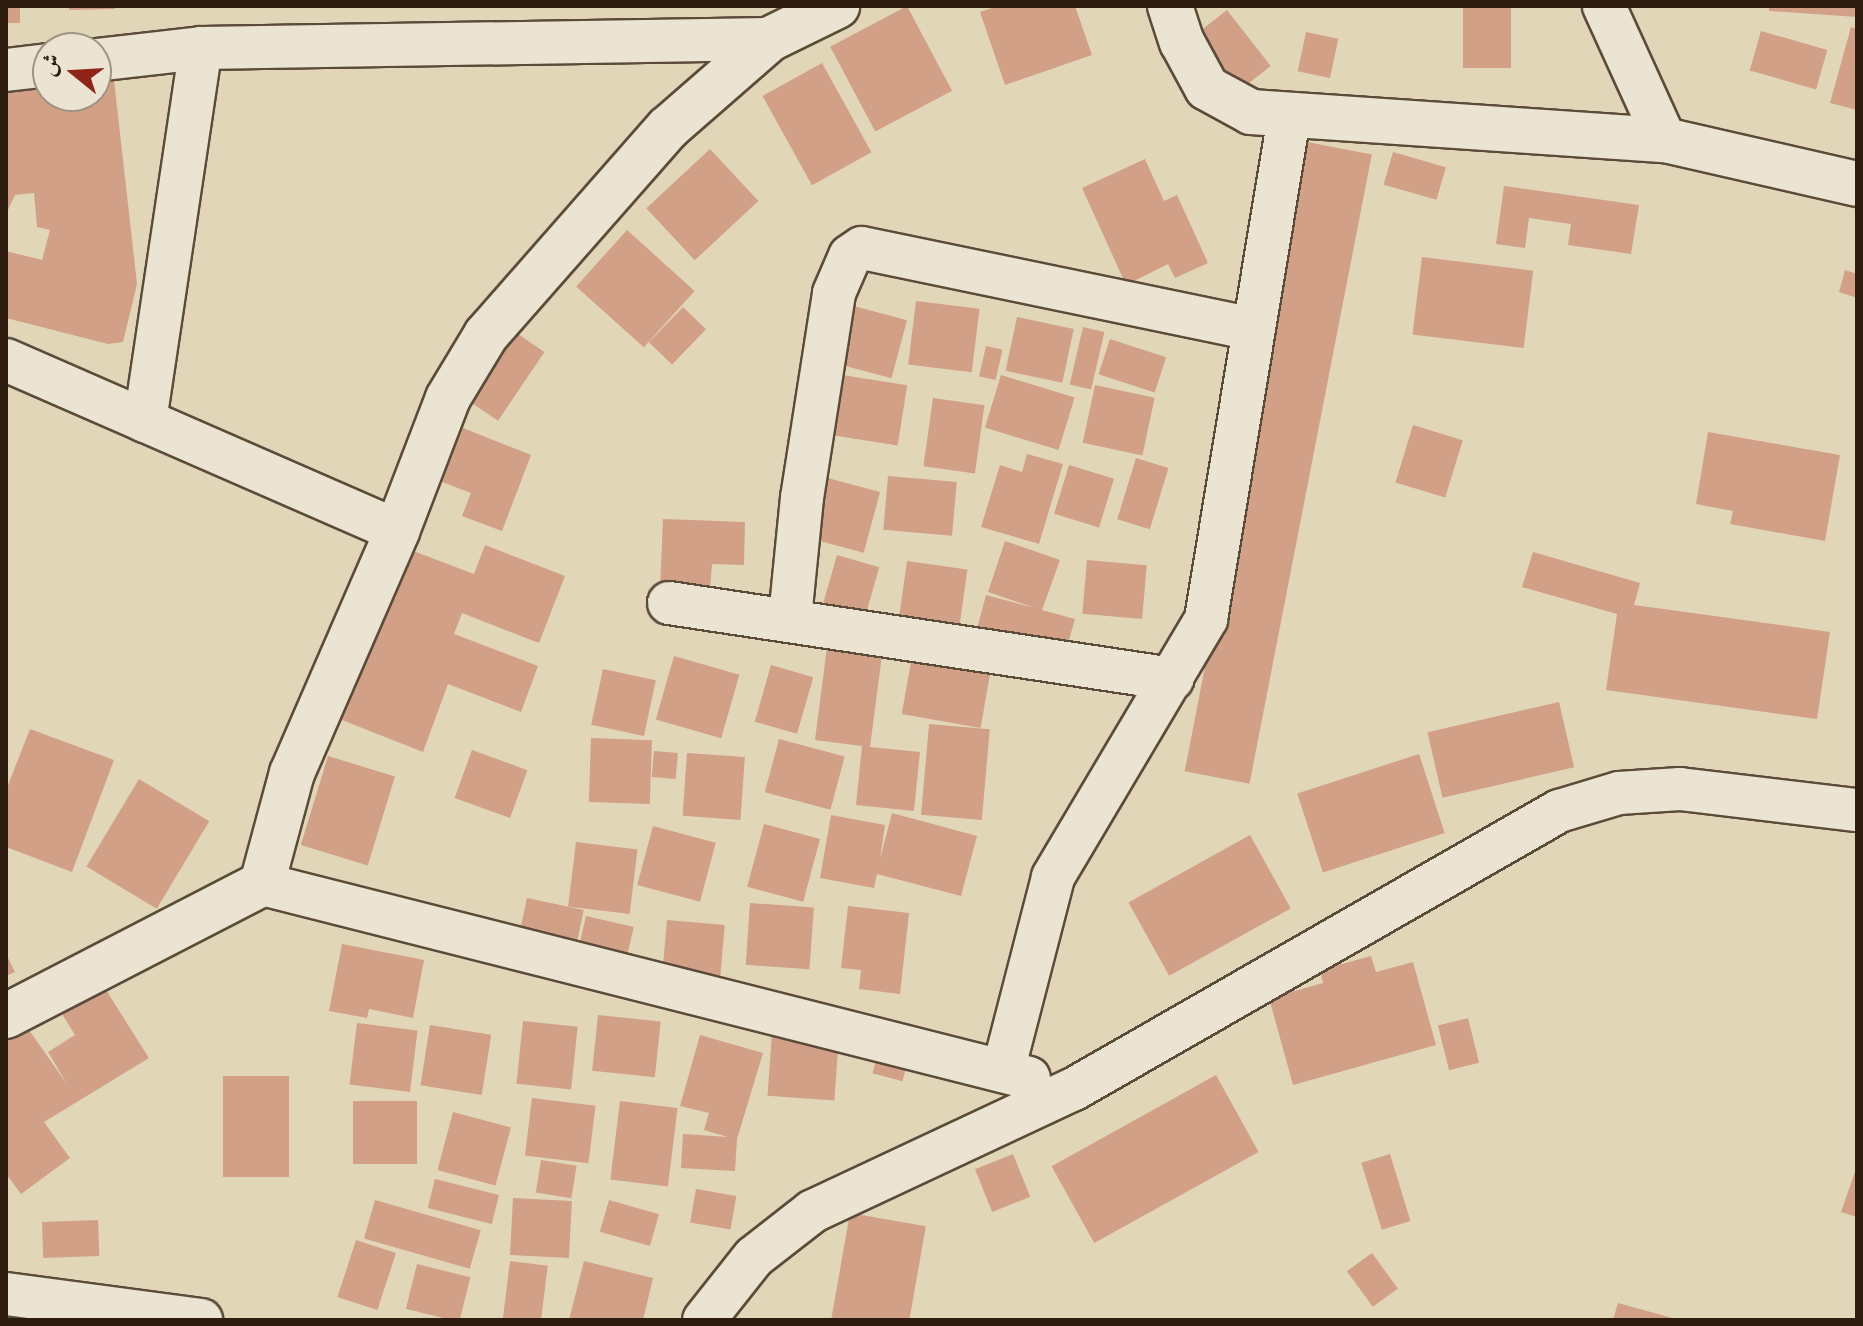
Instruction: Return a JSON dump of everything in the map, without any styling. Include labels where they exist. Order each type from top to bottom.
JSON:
[{"type":"street","points":[[262,884],[292,773],[397,531],[448,398],[486,335],[668,128],[770,39],[837,6]]},
{"type":"street","points":[[1170,6],[1182,42],[1207,88],[1251,112],[1289,117],[1665,140],[1857,184]]},
{"type":"street","points":[[1604,6],[1665,140]]},
{"type":"street","points":[[112,58],[201,48],[770,39]]},
{"type":"street","points":[[145,421],[201,48]]},
{"type":"street","points":[[6,70],[32,67]]},
{"type":"street","points":[[1003,1071],[1053,877],[1206,619],[1289,117]]},
{"type":"street","points":[[790,618],[802,498],[834,293],[850,256],[862,248],[1254,329]]},
{"type":"street","points":[[6,360],[397,531]]},
{"type":"street","points":[[669,603],[790,618],[964,650],[1172,679]]},
{"type":"street","points":[[704,1320],[754,1257],[813,1211],[1074,1089],[1559,811],[1619,793],[1680,789],[1857,810]]},
{"type":"street","points":[[6,1016],[262,884],[1074,1089]]},
{"type":"street","points":[[6,1294],[201,1320]]},
{"type":"building","points":[[6,6],[20,6],[20,23],[6,23]]},
{"type":"building","points":[[69,6],[115,6],[115,9],[69,10]]},
{"type":"building","points":[[907,6],[952,91],[875,132],[830,47]]},
{"type":"building","points":[[998,6],[1075,6],[1092,55],[1005,85],[980,12]]},
{"type":"building","points":[[1463,6],[1511,6],[1511,68],[1463,68]]},
{"type":"building","points":[[1769,6],[1857,6],[1857,17],[1769,11]]},
{"type":"building","points":[[1227,10],[1271,66],[1237,92],[1193,36]]},
{"type":"building","points":[[1851,27],[1857,29],[1857,110],[1830,103]]},
{"type":"building","points":[[1761,31],[1827,50],[1816,89],[1750,70]]},
{"type":"building","points":[[1306,32],[1338,39],[1330,78],[1298,71]]},
{"type":"building","points":[[822,63],[871,152],[812,185],[763,96]]},
{"type":"building","points":[[112,71],[137,284],[123,342],[108,344],[6,318],[6,251],[42,260],[50,230],[37,227],[34,193],[15,195],[6,214],[6,83],[32,80],[32,112],[112,112]]},
{"type":"building","points":[[1307,142],[1372,155],[1249,784],[1185,771]]},
{"type":"building","points":[[710,149],[758,201],[695,260],[646,208]]},
{"type":"building","points":[[1393,152],[1446,167],[1436,200],[1384,185]]},
{"type":"building","points":[[1145,159],[1164,201],[1177,195],[1208,263],[1175,278],[1168,264],[1126,285],[1082,188]]},
{"type":"building","points":[[1504,186],[1639,205],[1631,254],[1568,245],[1571,224],[1529,218],[1525,248],[1496,244]]},
{"type":"building","points":[[627,230],[695,291],[644,347],[576,286]]},
{"type":"building","points":[[1422,257],[1533,271],[1524,348],[1412,334]]},
{"type":"building","points":[[1845,270],[1857,274],[1857,298],[1839,292]]},
{"type":"building","points":[[916,301],[980,309],[972,372],[908,365]]},
{"type":"building","points":[[850,305],[907,320],[891,378],[834,363]]},
{"type":"building","points":[[683,307],[706,329],[672,364],[649,342]]},
{"type":"building","points":[[1017,317],[1074,329],[1062,383],[1006,371]]},
{"type":"building","points":[[503,324],[544,352],[498,421],[457,393]]},
{"type":"building","points":[[1083,327],[1104,332],[1091,389],[1070,384]]},
{"type":"building","points":[[1110,339],[1166,357],[1155,392],[1099,374]]},
{"type":"building","points":[[986,346],[1003,350],[996,380],[979,376]]},
{"type":"building","points":[[842,375],[907,385],[898,446],[832,435]]},
{"type":"building","points":[[1001,375],[1075,398],[1059,450],[985,428]]},
{"type":"building","points":[[1095,385],[1155,398],[1142,455],[1083,443]]},
{"type":"building","points":[[933,398],[984,405],[975,474],[923,466]]},
{"type":"building","points":[[1413,425],[1463,440],[1445,498],[1395,482]]},
{"type":"building","points":[[463,428],[531,455],[502,531],[462,516],[471,493],[442,482]]},
{"type":"building","points":[[1708,432],[1840,455],[1825,541],[1730,524],[1733,511],[1696,504]]},
{"type":"building","points":[[1027,454],[1063,464],[1039,544],[981,527],[1000,465],[1022,472]]},
{"type":"building","points":[[1136,458],[1169,468],[1150,529],[1117,519]]},
{"type":"building","points":[[1069,465],[1114,479],[1099,528],[1054,514]]},
{"type":"building","points":[[888,476],[957,482],[952,536],[883,530]]},
{"type":"building","points":[[824,477],[880,492],[864,553],[808,538]]},
{"type":"building","points":[[663,519],[745,522],[744,565],[712,564],[710,590],[660,588]]},
{"type":"building","points":[[1005,541],[1060,560],[1042,610],[1075,619],[1063,661],[975,636],[986,595],[1035,608],[988,592]]},
{"type":"building","points":[[485,545],[565,576],[539,643],[462,613],[454,634],[538,666],[521,712],[448,684],[423,752],[342,720],[408,549],[474,574]]},
{"type":"building","points":[[1533,552],[1640,583],[1634,605],[1830,632],[1817,719],[1606,690],[1617,614],[1522,587]]},
{"type":"building","points":[[837,555],[879,567],[864,619],[822,607]]},
{"type":"building","points":[[1087,560],[1147,565],[1142,619],[1082,614]]},
{"type":"building","points":[[907,561],[967,569],[957,645],[896,636]]},
{"type":"building","points":[[827,647],[882,655],[870,747],[920,752],[914,811],[856,805],[862,746],[815,740]]},
{"type":"building","points":[[674,656],[739,675],[721,738],[656,719]]},
{"type":"building","points":[[912,656],[991,670],[981,728],[902,714]]},
{"type":"building","points":[[771,665],[813,677],[797,734],[755,722]]},
{"type":"building","points":[[603,669],[656,680],[644,736],[591,725]]},
{"type":"building","points":[[1559,702],[1574,767],[1443,798],[1427,732]]},
{"type":"building","points":[[929,724],[990,729],[982,820],[921,815]]},
{"type":"building","points":[[30,729],[114,760],[72,872],[6,847],[6,790]]},
{"type":"building","points":[[591,738],[652,740],[650,804],[589,802]]},
{"type":"building","points":[[779,739],[845,757],[830,810],[765,792]]},
{"type":"building","points":[[472,750],[527,770],[510,818],[455,798]]},
{"type":"building","points":[[654,751],[678,753],[676,779],[652,777]]},
{"type":"building","points":[[687,753],[745,757],[740,820],[683,816]]},
{"type":"building","points":[[1419,754],[1445,833],[1323,872],[1297,794]]},
{"type":"building","points":[[328,756],[395,776],[368,865],[301,845]]},
{"type":"building","points":[[139,779],[209,821],[157,909],[86,866]]},
{"type":"building","points":[[892,813],[977,836],[961,896],[877,874],[874,888],[820,878],[831,815],[885,825],[880,859]]},
{"type":"building","points":[[764,824],[820,839],[803,902],[747,887]]},
{"type":"building","points":[[653,826],[716,843],[700,902],[637,885]]},
{"type":"building","points":[[1250,835],[1291,908],[1169,976],[1128,902]]},
{"type":"building","points":[[576,842],[638,850],[630,914],[568,907]]},
{"type":"building","points":[[527,898],[584,910],[571,971],[514,959]]},
{"type":"building","points":[[750,903],[814,907],[810,969],[746,965]]},
{"type":"building","points":[[848,906],[909,913],[900,994],[859,989],[861,970],[841,968]]},
{"type":"building","points":[[586,916],[634,927],[621,984],[573,973]]},
{"type":"building","points":[[667,920],[725,925],[719,989],[661,984]]},
{"type":"building","points":[[342,944],[424,960],[413,1018],[369,1009],[367,1018],[329,1011]]},
{"type":"building","points":[[6,954],[15,972],[6,976]]},
{"type":"building","points":[[1371,956],[1376,972],[1413,962],[1436,1045],[1293,1085],[1269,998],[1323,983],[1320,970]]},
{"type":"building","points":[[101,982],[149,1058],[44,1122],[70,1158],[21,1194],[6,1174],[6,1036],[24,1023],[67,1084],[48,1052],[75,1035],[59,1009]]},
{"type":"building","points":[[598,1015],[661,1022],[655,1077],[592,1071]]},
{"type":"building","points":[[1468,1018],[1479,1063],[1449,1070],[1438,1025]]},
{"type":"building","points":[[523,1021],[578,1027],[571,1089],[516,1084]]},
{"type":"building","points":[[357,1023],[418,1030],[410,1092],[349,1085]]},
{"type":"building","points":[[430,1025],[491,1035],[482,1095],[420,1085]]},
{"type":"building","points":[[772,1032],[839,1037],[834,1101],[768,1096]]},
{"type":"building","points":[[700,1035],[763,1053],[737,1139],[735,1171],[681,1168],[683,1134],[728,1137],[704,1130],[709,1113],[680,1106]]},
{"type":"building","points":[[879,1049],[909,1057],[902,1081],[873,1073]]},
{"type":"building","points":[[1216,1075],[1259,1152],[1094,1243],[1052,1166]]},
{"type":"building","points":[[223,1076],[289,1076],[289,1177],[223,1177]]},
{"type":"building","points":[[532,1098],[596,1106],[588,1163],[525,1156]]},
{"type":"building","points":[[353,1101],[417,1101],[417,1164],[353,1164]]},
{"type":"building","points":[[620,1101],[678,1108],[668,1186],[610,1179]]},
{"type":"building","points":[[453,1112],[511,1128],[495,1185],[437,1170]]},
{"type":"building","points":[[1013,1154],[1030,1197],[992,1212],[975,1169]]},
{"type":"building","points":[[1390,1154],[1410,1221],[1382,1230],[1361,1163]]},
{"type":"building","points":[[541,1160],[577,1166],[571,1198],[536,1193]]},
{"type":"building","points":[[1857,1166],[1857,1217],[1841,1212]]},
{"type":"building","points":[[435,1179],[499,1195],[492,1224],[428,1208]]},
{"type":"building","points":[[696,1189],[736,1196],[730,1230],[690,1222]]},
{"type":"building","points":[[513,1198],[572,1201],[569,1258],[510,1255]]},
{"type":"building","points":[[375,1200],[481,1230],[470,1269],[364,1238]]},
{"type":"building","points":[[609,1200],[659,1214],[650,1246],[600,1232]]},
{"type":"building","points":[[850,1213],[926,1226],[909,1320],[831,1320]]},
{"type":"building","points":[[98,1220],[99,1256],[43,1258],[42,1222]]},
{"type":"building","points":[[356,1240],[396,1253],[377,1310],[337,1297]]},
{"type":"building","points":[[1372,1253],[1398,1289],[1373,1307],[1347,1271]]},
{"type":"building","points":[[510,1261],[548,1266],[541,1320],[503,1320]]},
{"type":"building","points":[[584,1261],[653,1278],[643,1320],[569,1320]]},
{"type":"building","points":[[417,1264],[470,1277],[460,1320],[406,1309]]},
{"type":"building","points":[[1618,1303],[1676,1319],[1676,1320],[1613,1320]]}]
